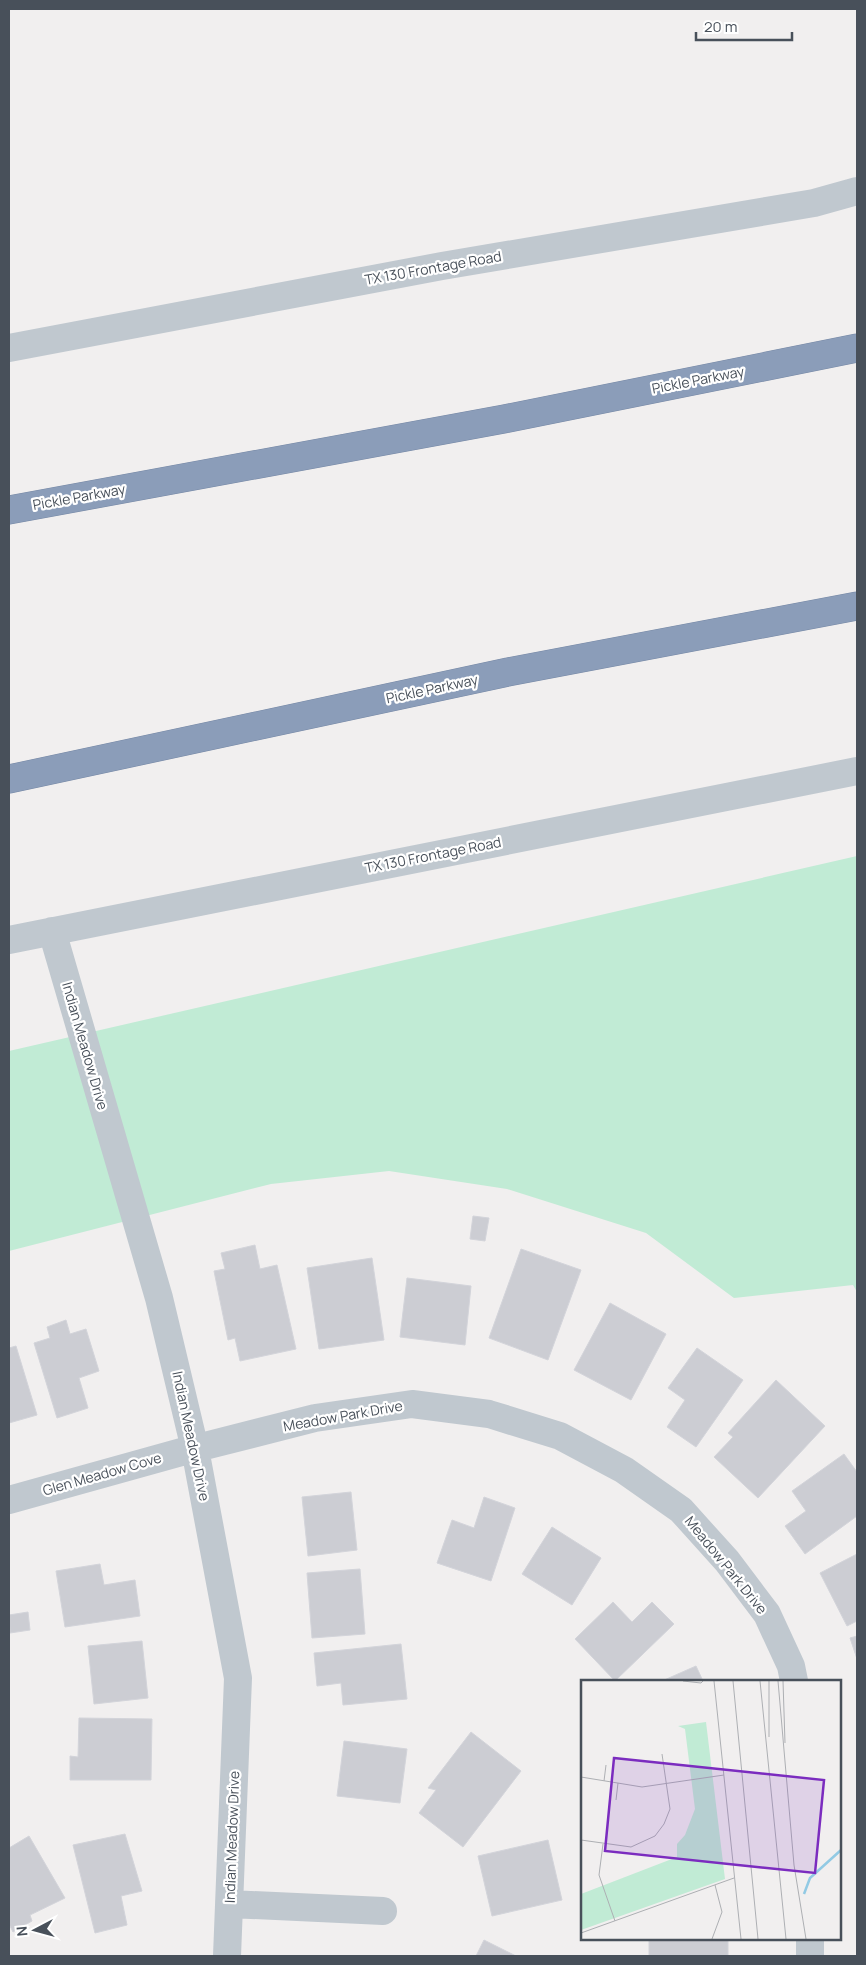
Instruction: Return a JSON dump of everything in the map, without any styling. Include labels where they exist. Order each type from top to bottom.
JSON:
[{"type":"highway","name":"Pickle Parkway","points":[[9,510],[494,420],[857,348]]},
{"type":"highway","name":"Pickle Parkway","points":[[9,779],[508,672],[857,606]]},
{"type":"street","name":"TX 130 Frontage Road","points":[[9,348],[442,266],[814,203],[857,191]]},
{"type":"street","name":"TX 130 Frontage Road","points":[[9,940],[857,771]]},
{"type":"street","name":"Indian Meadow Drive","points":[[52,931],[159,1298],[195,1449],[238,1678],[227,1956]]},
{"type":"street","name":"Meadow Park Drive","points":[[195,1449],[315,1418],[412,1404],[489,1414],[560,1436],[624,1470],[681,1510],[727,1562],[767,1614],[791,1666],[794,1680]]},
{"type":"street","name":"Glen Meadow Cove","points":[[9,1500],[195,1449]]},
{"type":"street","points":[[230,1904],[383,1911]]},
{"type":"street","points":[[810,1940],[810,1956]]},
{"type":"green space","points":[[857,856],[857,1292],[853,1285],[734,1298],[646,1233],[507,1189],[389,1171],[271,1184],[9,1251],[9,1051]]},
{"type":"building","points":[[473,1216],[489,1218],[485,1241],[470,1239]]},
{"type":"building","points":[[255,1245],[260,1269],[277,1265],[296,1349],[240,1361],[235,1338],[228,1340],[214,1271],[225,1269],[221,1253]]},
{"type":"building","points":[[521,1249],[581,1270],[548,1360],[489,1338]]},
{"type":"building","points":[[372,1258],[384,1340],[319,1349],[307,1268]]},
{"type":"building","points":[[407,1278],[471,1286],[465,1345],[400,1337]]},
{"type":"building","points":[[610,1303],[666,1334],[631,1400],[574,1370]]},
{"type":"building","points":[[66,1320],[70,1334],[86,1329],[99,1371],[79,1378],[88,1408],[57,1418],[34,1343],[50,1338],[47,1327]]},
{"type":"building","points":[[16,1346],[37,1415],[9,1423],[9,1348]]},
{"type":"building","points":[[697,1348],[743,1380],[696,1447],[667,1427],[685,1400],[668,1388]]},
{"type":"building","points":[[776,1380],[825,1426],[758,1498],[714,1457],[733,1437],[728,1433]]},
{"type":"building","points":[[844,1454],[857,1472],[857,1516],[805,1554],[785,1526],[806,1511],[792,1491]]},
{"type":"building","points":[[351,1492],[357,1550],[308,1556],[302,1497]]},
{"type":"building","points":[[484,1497],[515,1508],[491,1581],[437,1563],[452,1520],[474,1528]]},
{"type":"building","points":[[552,1527],[601,1558],[572,1605],[522,1574]]},
{"type":"building","points":[[857,1554],[857,1621],[847,1626],[820,1573]]},
{"type":"building","points":[[100,1564],[104,1585],[135,1580],[140,1616],[65,1627],[56,1571]]},
{"type":"building","points":[[360,1569],[365,1634],[312,1638],[307,1573]]},
{"type":"building","points":[[613,1602],[632,1622],[652,1602],[674,1624],[616,1680],[575,1639]]},
{"type":"building","points":[[28,1612],[30,1630],[10,1633],[9,1615]]},
{"type":"building","points":[[857,1636],[857,1659],[850,1638]]},
{"type":"building","points":[[142,1641],[148,1698],[94,1704],[88,1646]]},
{"type":"building","points":[[401,1644],[407,1699],[343,1705],[341,1683],[317,1686],[314,1653]]},
{"type":"building","points":[[696,1666],[703,1680],[664,1680]]},
{"type":"building","points":[[79,1718],[152,1719],[151,1780],[70,1780],[70,1756],[78,1757]]},
{"type":"building","points":[[471,1732],[521,1771],[463,1847],[419,1813],[436,1790],[428,1788]]},
{"type":"building","points":[[344,1741],[407,1749],[400,1803],[337,1796]]},
{"type":"building","points":[[125,1834],[142,1891],[121,1896],[127,1925],[95,1933],[73,1845]]},
{"type":"building","points":[[29,1836],[65,1898],[30,1915],[32,1921],[13,1932],[9,1924],[9,1848]]},
{"type":"building","points":[[548,1840],[562,1900],[492,1916],[478,1856]]},
{"type":"building","points":[[484,1940],[516,1956],[476,1956]]},
{"type":"building","points":[[649,1940],[728,1940],[728,1956],[649,1956]]}]
